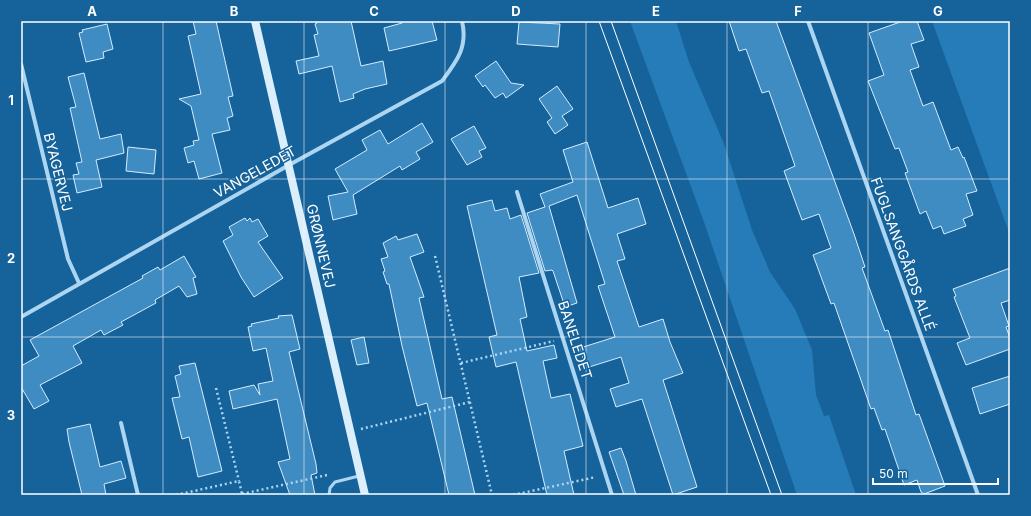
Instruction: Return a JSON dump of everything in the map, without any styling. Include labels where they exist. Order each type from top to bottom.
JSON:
[{"type":"street","name":"GRØNNEVEJ","points":[[256,21],[366,495]]},
{"type":"street","name":"VANGELEDET","points":[[21,317],[289,165],[442,81],[458,60],[465,35],[462,21]]},
{"type":"street","name":"FUGLSANGGÅRDS ALLÉ","points":[[808,21],[978,495]]},
{"type":"street","name":"BYAGERVEJ","points":[[21,64],[68,259],[79,283]]},
{"type":"street","name":"BANELEDET","points":[[517,192],[612,495]]},
{"type":"street","points":[[121,423],[138,495]]},
{"type":"lane","points":[[329,495],[330,488],[335,482],[361,476]]},
{"type":"path","points":[[435,256],[492,495]]},
{"type":"path","points":[[461,363],[563,338]]},
{"type":"path","points":[[216,388],[242,494],[330,474]]},
{"type":"path","points":[[350,431],[470,402]]},
{"type":"path","points":[[513,495],[606,474]]},
{"type":"path","points":[[176,495],[239,481]]},
{"type":"shaded area","points":[[630,21],[676,21],[689,62],[724,144],[752,230],[770,272],[795,309],[812,350],[816,395],[824,416],[829,415],[856,495],[797,495],[704,222]]},
{"type":"shaded area","points":[[932,21],[1010,21],[1010,235]]},
{"type":"building","points":[[193,21],[216,21],[233,96],[228,97],[233,116],[227,118],[230,130],[212,134],[222,173],[199,179],[194,161],[188,163],[184,148],[194,145],[193,141],[199,140],[191,106],[179,99],[201,94],[188,36],[196,34]]},
{"type":"building","points":[[317,21],[351,21],[361,66],[383,61],[387,84],[365,89],[353,94],[354,98],[340,102],[332,66],[299,74],[296,61],[319,56],[314,35],[318,34],[315,24]]},
{"type":"building","points":[[402,21],[432,21],[437,40],[389,51],[384,28],[402,23]]},
{"type":"building","points":[[729,21],[776,21],[854,234],[865,267],[862,268],[885,331],[888,330],[916,415],[919,414],[945,486],[924,494],[921,492],[917,480],[904,485],[885,429],[882,430],[874,408],[871,409],[834,303],[831,304],[813,255],[831,248],[819,214],[802,220],[784,171],[795,166],[769,91],[762,93],[746,49],[739,51]]},
{"type":"building","points":[[903,21],[917,21],[924,40],[911,44],[919,67],[910,70],[923,106],[933,102],[951,150],[958,147],[963,158],[964,157],[977,191],[966,194],[973,215],[963,219],[966,226],[944,234],[941,226],[933,229],[926,211],[920,214],[905,173],[908,172],[899,148],[895,149],[868,81],[884,75],[869,33]]},
{"type":"building","points":[[519,22],[560,24],[558,47],[517,44]]},
{"type":"building","points":[[107,24],[113,49],[103,52],[104,58],[86,62],[79,33],[83,32],[82,30]]},
{"type":"building","points":[[496,61],[511,83],[524,85],[506,98],[503,93],[495,98],[485,85],[483,87],[475,76]]},
{"type":"building","points":[[84,73],[100,139],[121,134],[124,153],[96,160],[102,187],[77,193],[73,175],[79,174],[76,163],[82,162],[70,108],[76,107],[68,77]]},
{"type":"building","points":[[557,86],[573,109],[562,116],[568,125],[555,134],[547,122],[552,118],[539,99]]},
{"type":"building","points":[[422,123],[433,142],[416,152],[420,159],[402,170],[400,166],[353,195],[357,214],[333,220],[328,196],[348,192],[335,169],[367,150],[362,140],[380,130],[388,144]]},
{"type":"building","points":[[474,126],[486,148],[479,151],[482,157],[467,165],[451,139]]},
{"type":"building","points":[[587,142],[608,208],[638,198],[646,224],[617,234],[625,259],[617,261],[639,327],[663,319],[670,342],[683,373],[663,380],[697,487],[673,495],[642,399],[616,407],[610,389],[629,383],[621,357],[586,368],[580,348],[615,337],[598,286],[605,284],[577,195],[549,206],[577,303],[565,307],[553,271],[545,271],[527,213],[545,207],[540,194],[573,182],[563,150]]},
{"type":"building","points":[[128,147],[156,150],[154,174],[126,171]]},
{"type":"building","points":[[492,200],[495,211],[507,208],[510,219],[521,215],[539,273],[519,277],[527,317],[520,319],[527,351],[554,345],[557,358],[543,361],[551,398],[570,394],[583,446],[564,451],[574,495],[547,495],[516,362],[496,367],[489,337],[497,335],[467,206]]},
{"type":"building","points":[[245,218],[247,221],[250,218],[252,222],[258,219],[268,236],[258,242],[283,278],[254,297],[241,277],[223,241],[233,235],[229,227]]},
{"type":"building","points":[[417,234],[424,252],[410,257],[424,297],[419,298],[442,399],[452,397],[475,495],[449,495],[427,403],[417,406],[389,284],[387,284],[383,272],[385,271],[381,259],[388,257],[383,243],[396,236],[398,240]]},
{"type":"building","points":[[184,256],[196,277],[193,278],[197,294],[187,297],[179,286],[155,300],[156,303],[121,322],[123,325],[104,335],[101,330],[73,346],[82,363],[40,385],[49,401],[34,409],[21,387],[21,366],[39,356],[30,340],[143,278],[142,276],[158,267],[160,270]]},
{"type":"building","points":[[1010,268],[1010,300],[1001,303],[1009,326],[1006,327],[1010,338],[1010,349],[966,365],[957,343],[970,338],[954,297],[956,296],[953,289]]},
{"type":"building","points":[[292,315],[300,349],[289,352],[316,464],[317,473],[311,475],[315,495],[290,495],[278,462],[290,459],[277,399],[233,409],[229,391],[254,385],[260,395],[258,384],[273,381],[266,348],[253,351],[248,327],[252,326],[251,324],[279,318],[278,316]]},
{"type":"building","points":[[364,337],[369,363],[357,365],[351,340]]},
{"type":"building","points":[[195,363],[222,471],[198,477],[189,437],[182,439],[172,398],[180,397],[175,376],[181,374],[179,366]]},
{"type":"building","points":[[1010,376],[1010,404],[980,414],[972,388]]},
{"type":"building","points":[[90,424],[100,467],[121,461],[126,478],[104,484],[106,495],[82,495],[69,442],[67,429]]},
{"type":"building","points":[[621,448],[636,495],[624,495],[609,452]]},
{"type":"tram line","points":[[599,21],[771,495]]},
{"type":"tram line","points":[[611,21],[782,495]]}]
